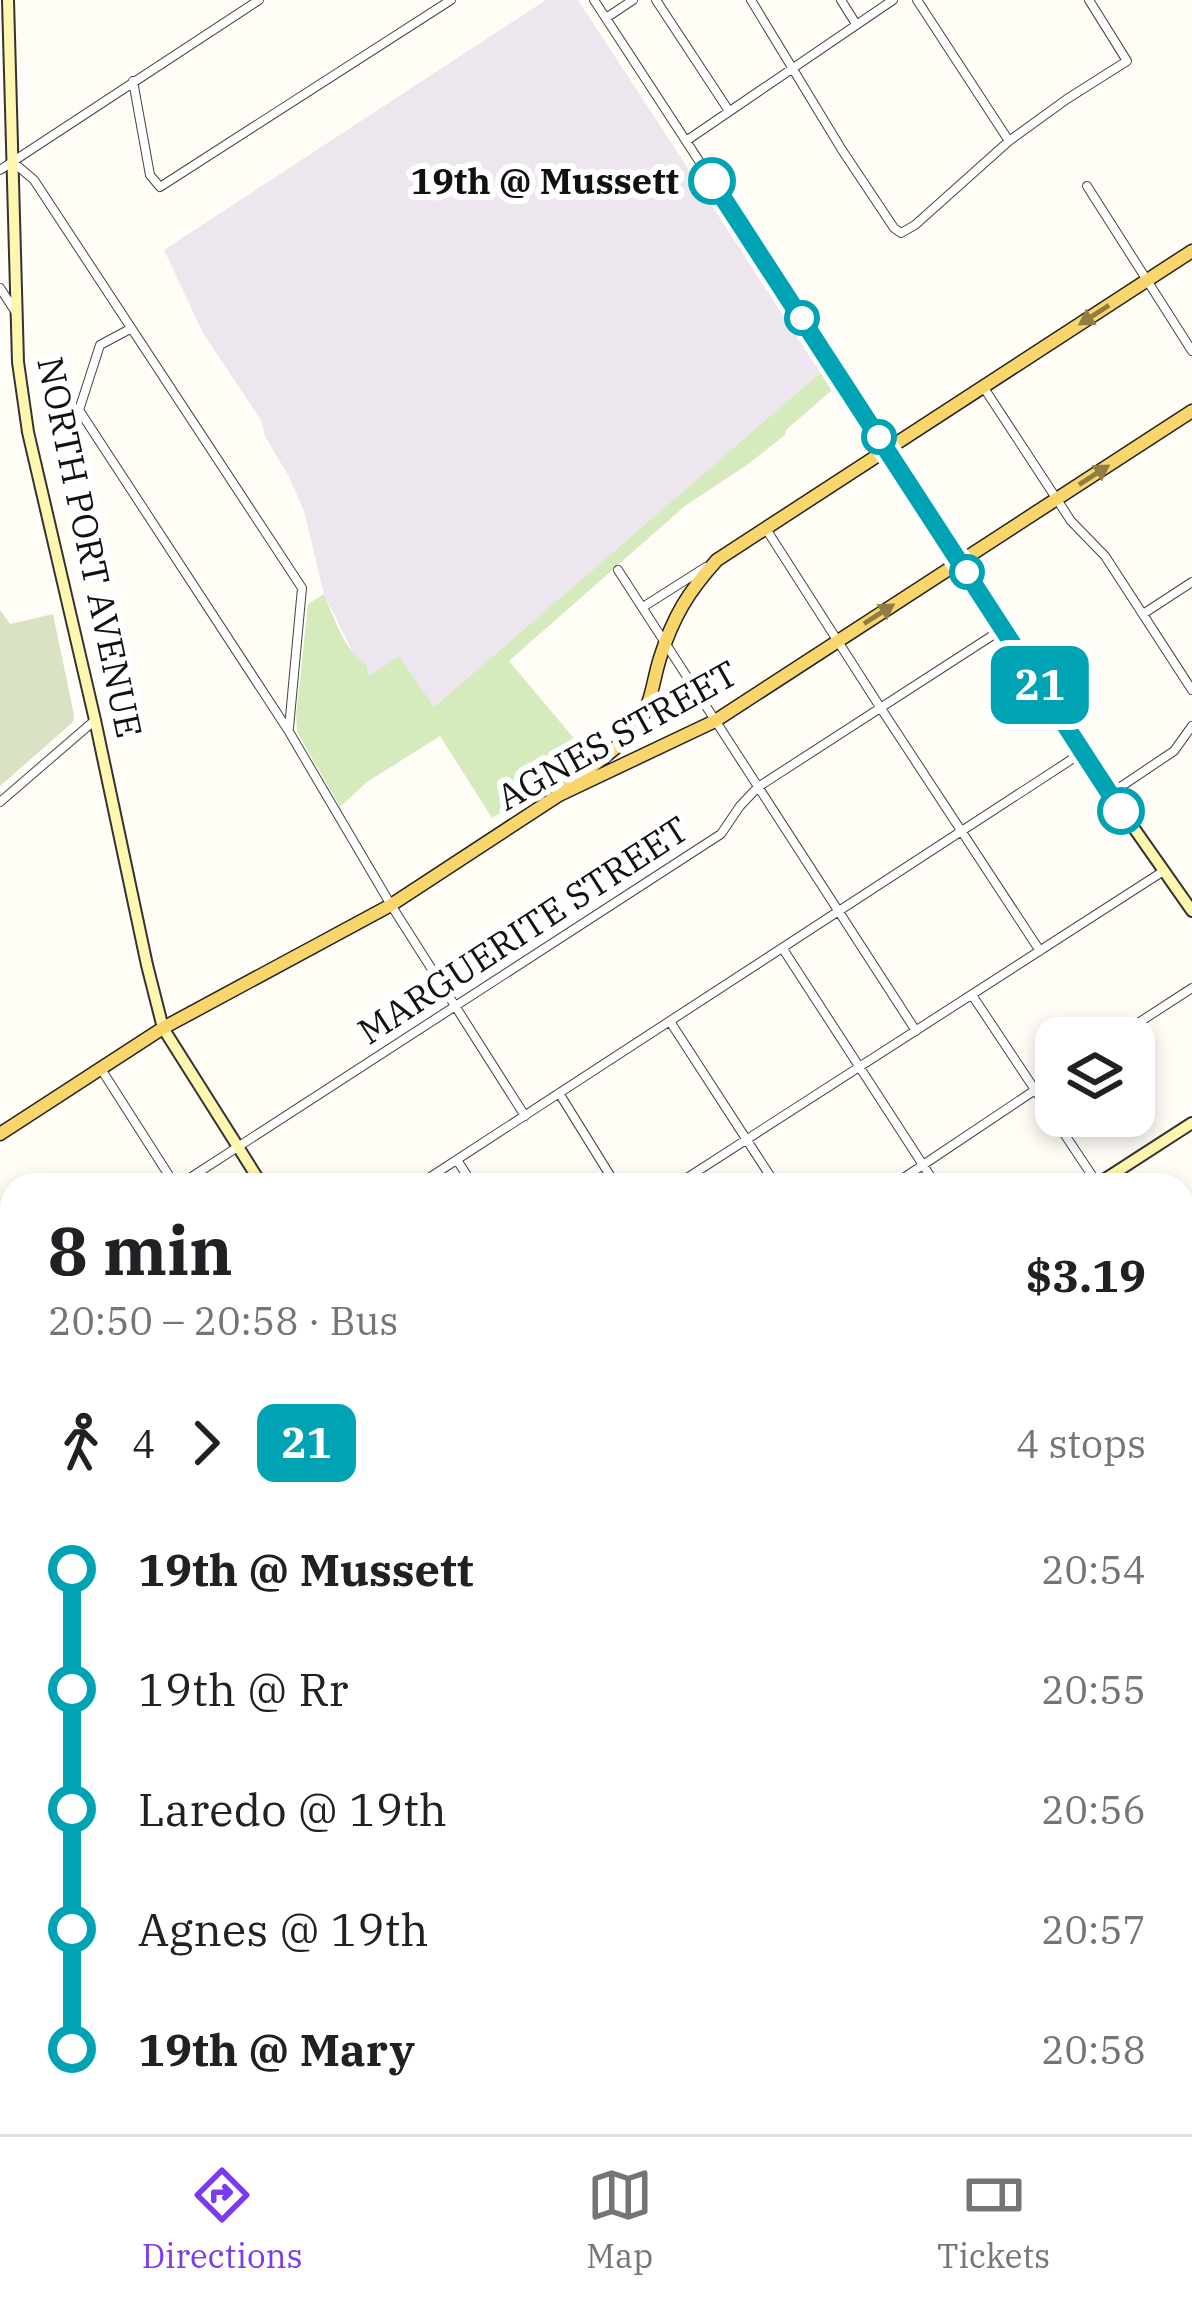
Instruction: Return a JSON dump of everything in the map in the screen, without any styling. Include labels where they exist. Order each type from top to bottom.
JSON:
[{"type":"main road","name":"NORTH PORT AVENUE","points":[[8,0],[18,362],[28,433],[163,1028],[254,1173]]},
{"type":"main road","points":[[559,795],[639,723],[683,600],[718,560],[1192,251]]},
{"type":"main road","name":"AGNES STREET","points":[[0,1134],[163,1028],[391,904],[559,795],[716,722],[1192,411]]},
{"type":"main road","points":[[887,449],[1110,794],[1192,911]]},
{"type":"main road","points":[[1114,1173],[1192,1123]]},
{"type":"street","points":[[0,170],[259,0]]},
{"type":"street","points":[[134,81],[150,176],[160,188],[451,0]]},
{"type":"street","points":[[594,0],[887,449]]},
{"type":"street","points":[[606,18],[633,0]]},
{"type":"street","points":[[656,0],[729,111]]},
{"type":"street","points":[[751,0],[842,150],[901,233],[1009,141],[1127,61],[1089,0]]},
{"type":"street","points":[[841,0],[856,24]]},
{"type":"street","points":[[686,140],[893,0]]},
{"type":"street","points":[[916,0],[1009,141]]},
{"type":"street","points":[[13,161],[34,180],[302,588],[289,730]]},
{"type":"street","points":[[1087,186],[1192,351]]},
{"type":"street","points":[[0,288],[16,312]]},
{"type":"street","points":[[130,329],[100,346],[79,410],[289,730],[391,904],[525,1116]]},
{"type":"street","points":[[983,387],[1078,530],[1105,556],[1192,691]]},
{"type":"street","points":[[766,527],[1040,951]]},
{"type":"street","points":[[642,608],[718,560]]},
{"type":"street","points":[[618,570],[916,1031]]},
{"type":"street","points":[[1143,614],[1192,582]]},
{"type":"street","name":"MARGUERITE STREET","points":[[196,1173],[721,834],[758,787],[1004,628]]},
{"type":"street","points":[[0,802],[95,719]]},
{"type":"street","points":[[1110,794],[1174,751],[1192,725]]},
{"type":"street","points":[[437,1173],[1083,752]]},
{"type":"street","points":[[695,1173],[1162,872]]},
{"type":"street","points":[[783,949],[928,1173]]},
{"type":"street","points":[[1147,1017],[1192,988]]},
{"type":"street","points":[[972,995],[1035,1088]]},
{"type":"street","points":[[671,1023],[768,1173]]},
{"type":"street","points":[[100,1068],[169,1173]]},
{"type":"street","points":[[912,1173],[1035,1090]]},
{"type":"street","points":[[560,1093],[609,1173]]},
{"type":"street","points":[[1067,1137],[1090,1173]]},
{"type":"street","points":[[457,1160],[465,1173]]},
{"type":"shaded area","points":[[546,0],[578,0],[821,372],[433,708],[369,676],[366,664],[356,659],[324,594],[304,511],[289,477],[261,420],[203,333],[164,250]]},
{"type":"green space","points":[[821,372],[832,390],[785,435],[685,506],[509,661],[588,755],[492,818],[440,736],[367,782],[340,807],[297,732],[308,604],[324,594],[346,642],[366,664],[369,676],[399,656],[434,707]]},
{"type":"green space","points":[[0,610],[10,624],[53,614],[74,715],[73,722],[0,786]]},
{"type":"bus line","name":"21","points":[[712,181],[1121,811]]},
{"type":"place","name":"19th @ Mussett","points":[[712,181]]}]
